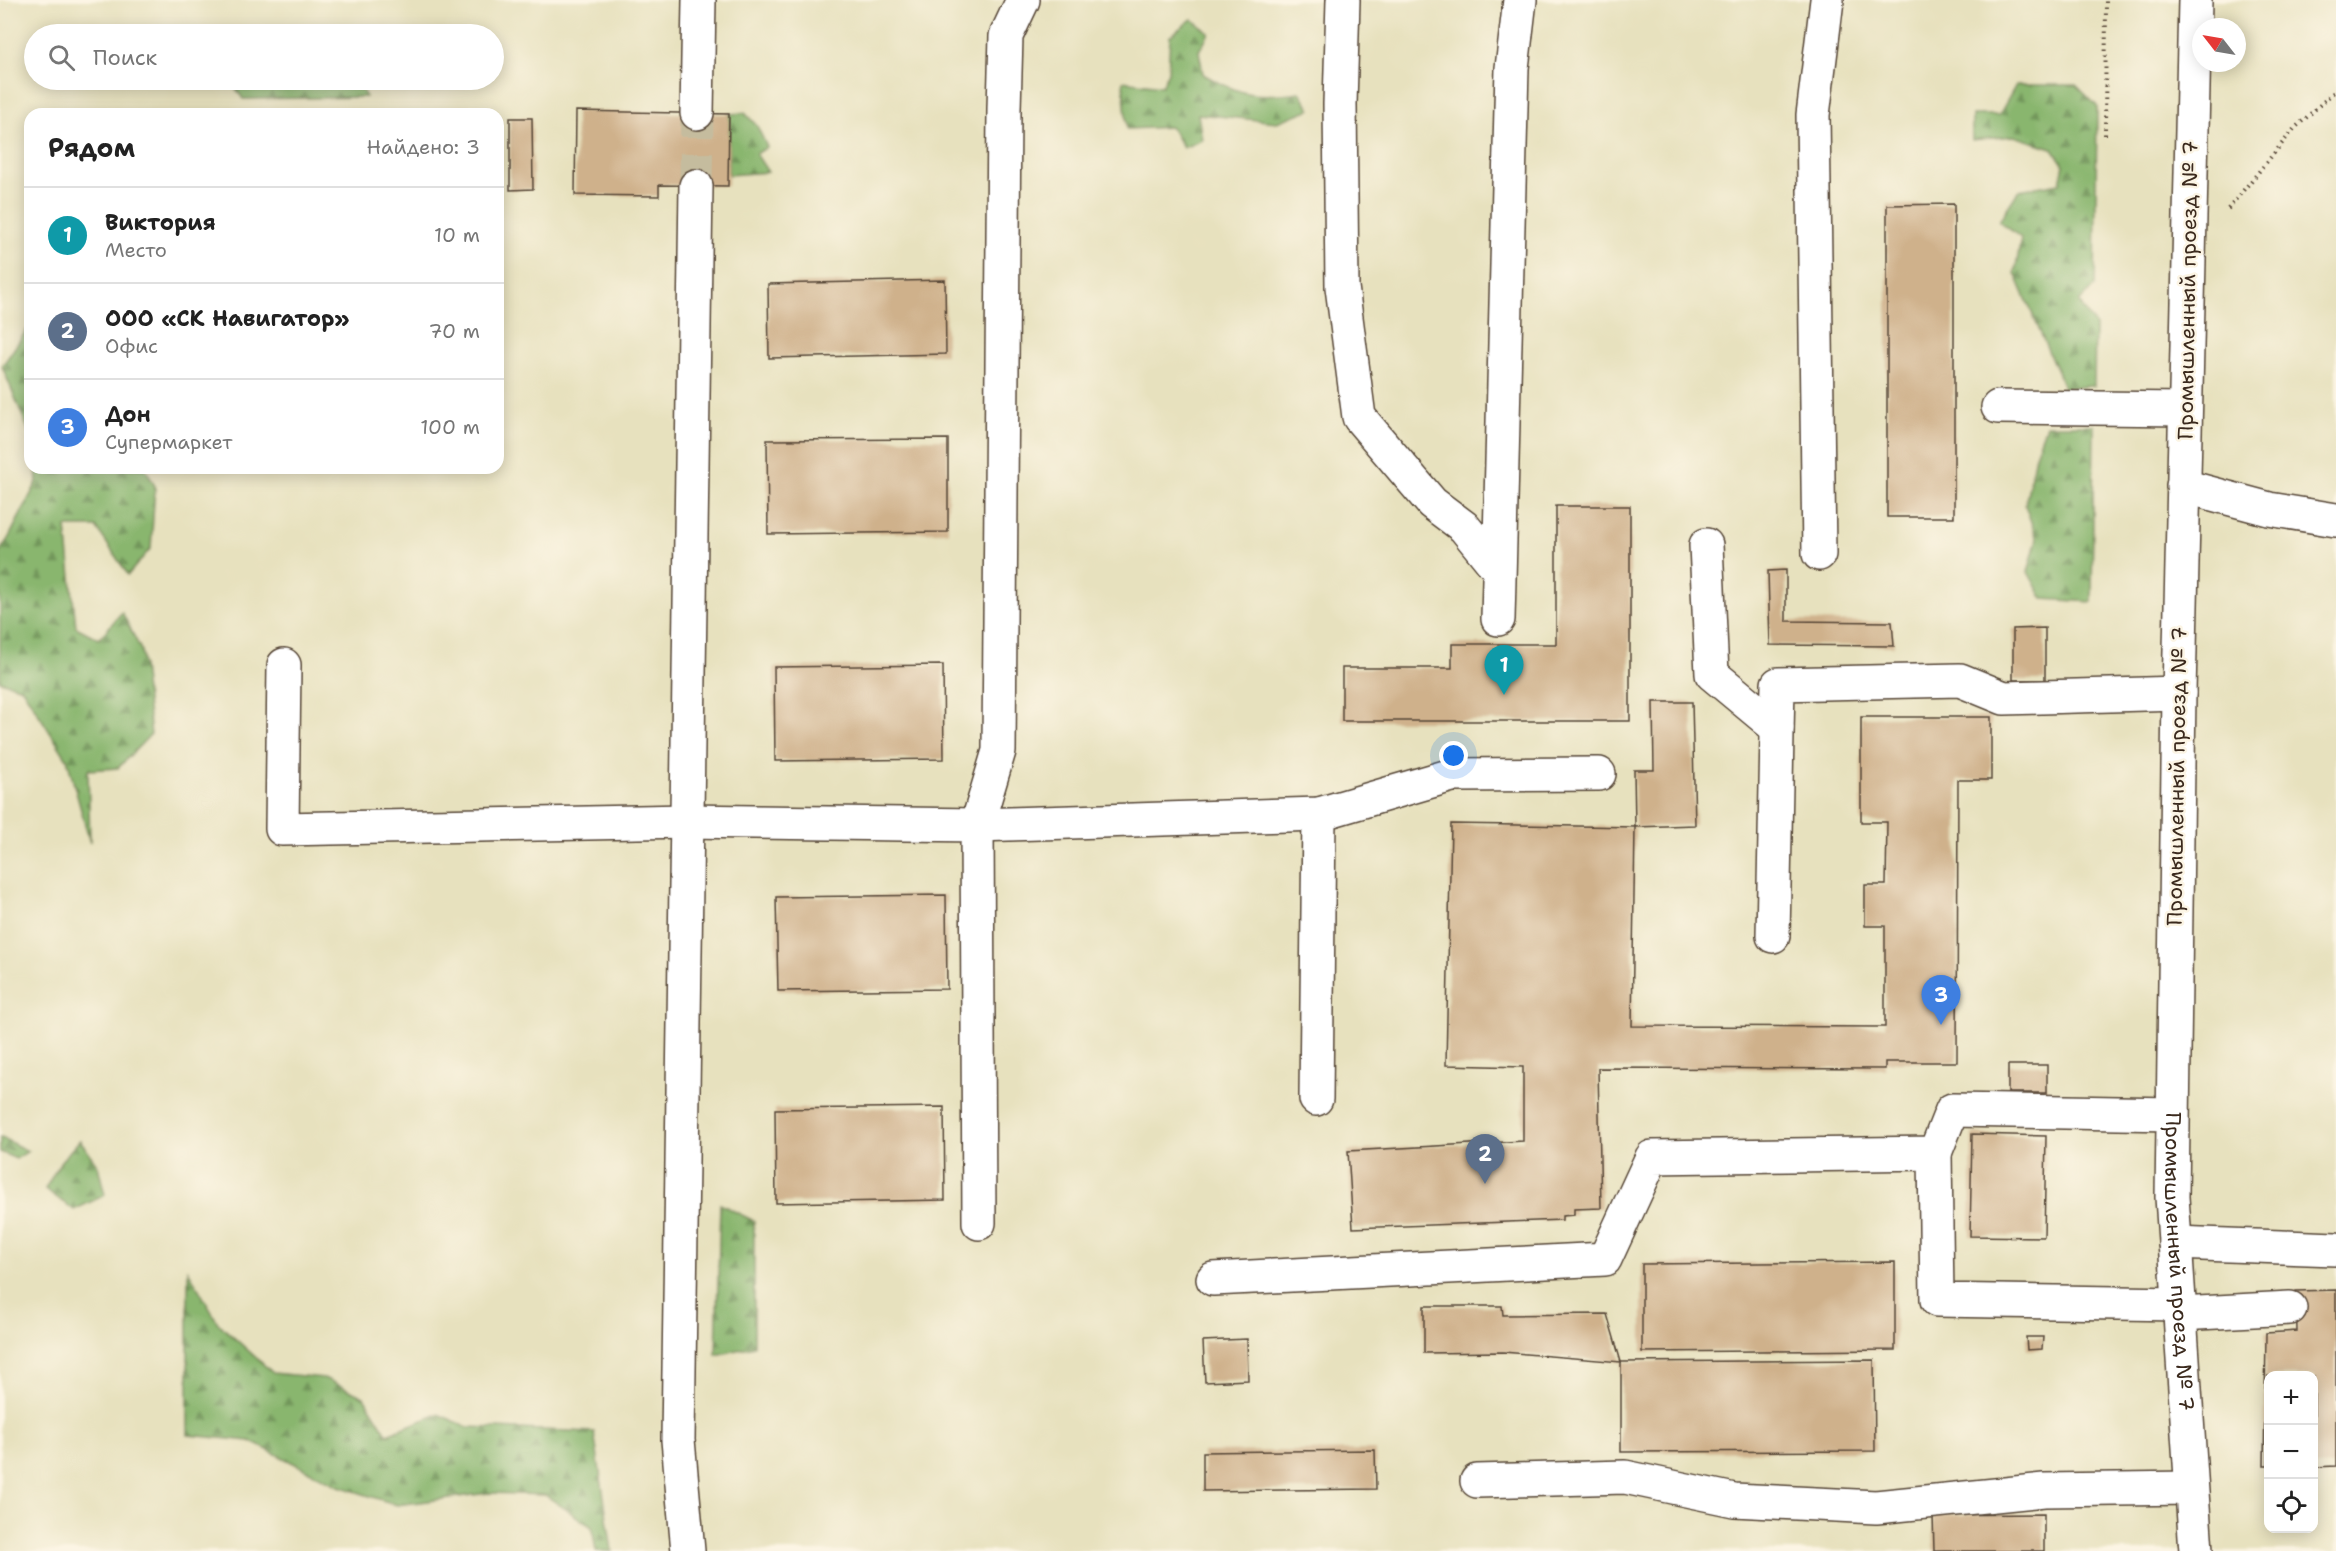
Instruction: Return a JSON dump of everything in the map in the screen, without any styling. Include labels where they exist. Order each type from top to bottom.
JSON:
[{"type":"street","points":[[697,113],[699,0]]},
{"type":"street","points":[[979,1223],[977,825],[999,751],[1006,36],[1023,0]]},
{"type":"street","points":[[1342,0],[1340,104],[1342,287],[1359,417],[1432,502],[1464,527],[1498,569]]},
{"type":"street","points":[[1498,619],[1512,68],[1520,0]]},
{"type":"street","points":[[1819,554],[1813,115],[1827,0]]},
{"type":"street","name":"Промышленный проезд № 7","points":[[2195,0],[2178,693],[2172,1114],[2175,1243],[2196,1551]]},
{"type":"street","points":[[688,1551],[678,1440],[696,186]]},
{"type":"street","points":[[1998,407],[2185,410]]},
{"type":"street","points":[[2183,486],[2269,509],[2336,520]]},
{"type":"street","points":[[1706,545],[1712,674],[1777,728]]},
{"type":"street","points":[[284,665],[282,829],[687,821],[977,825],[1319,814],[1452,775],[1599,774]]},
{"type":"street","points":[[1773,936],[1778,684],[1960,680],[2004,698],[2178,693]]},
{"type":"street","points":[[1316,1099],[1319,814]]},
{"type":"street","points":[[2172,1114],[1952,1110],[1935,1153],[1937,1300],[2179,1309],[2290,1308]]},
{"type":"street","points":[[1213,1279],[1605,1259],[1652,1156],[1935,1153]]},
{"type":"street","points":[[2175,1243],[2336,1249]]},
{"type":"street","points":[[1478,1481],[1625,1477],[1734,1500],[1876,1507],[2044,1490],[2191,1488]]},
{"type":"path","points":[[2105,135],[2106,0]]},
{"type":"path","points":[[2227,210],[2294,129],[2336,90]]},
{"type":"green space","points":[[1192,19],[1209,33],[1199,51],[1203,74],[1228,87],[1250,94],[1272,95],[1300,92],[1311,109],[1277,122],[1198,114],[1202,140],[1183,148],[1171,127],[1127,129],[1123,81],[1162,86],[1168,72],[1170,36]]},
{"type":"green space","points":[[2016,85],[2076,85],[2097,106],[2095,286],[2079,302],[2095,326],[2094,386],[2064,388],[2015,273],[2021,238],[1999,221],[2019,190],[2060,183],[2064,165],[2052,148],[2014,136],[1972,140],[1972,115],[1999,115]]},
{"type":"green space","points":[[237,90],[362,90],[366,97],[243,99]]},
{"type":"green space","points":[[745,113],[757,126],[767,147],[756,154],[768,172],[728,175],[729,114]]},
{"type":"green space","points":[[24,334],[24,419],[2,366]]},
{"type":"green space","points":[[2046,425],[2094,425],[2092,602],[2043,599],[2028,572],[2037,539],[2025,505],[2035,455]]},
{"type":"green space","points":[[36,474],[148,474],[155,486],[151,548],[128,575],[96,527],[66,527],[76,627],[99,639],[122,612],[141,650],[151,734],[118,768],[88,770],[90,843],[67,759],[22,688],[0,681],[0,551],[37,482]]},
{"type":"green space","points":[[0,1137],[28,1151],[16,1159],[0,1152]]},
{"type":"green space","points":[[80,1140],[98,1166],[105,1195],[74,1210],[45,1189],[61,1161]]},
{"type":"green space","points":[[720,1204],[754,1221],[754,1346],[716,1355]]},
{"type":"green space","points":[[188,1270],[218,1323],[273,1373],[324,1378],[364,1397],[387,1434],[438,1414],[468,1427],[594,1432],[612,1551],[596,1551],[592,1527],[545,1495],[488,1493],[397,1505],[339,1486],[250,1441],[188,1435]]},
{"type":"building","points":[[576,111],[729,114],[728,186],[659,185],[659,196],[575,195]]},
{"type":"building","points":[[510,118],[532,118],[533,189],[510,190]]},
{"type":"building","points":[[1954,204],[1954,517],[1887,517],[1887,205]]},
{"type":"building","points":[[945,280],[946,354],[769,358],[768,284]]},
{"type":"building","points":[[948,439],[948,532],[768,534],[767,440]]},
{"type":"building","points":[[1556,506],[1630,506],[1630,721],[1342,721],[1342,668],[1452,668],[1452,644],[1556,644]]},
{"type":"building","points":[[1786,570],[1786,621],[1892,622],[1894,646],[1770,645],[1768,571]]},
{"type":"building","points":[[2045,628],[2045,680],[2013,680],[2013,629]]},
{"type":"building","points":[[943,665],[944,759],[775,761],[774,667]]},
{"type":"building","points":[[1653,702],[1692,702],[1695,825],[1635,827],[1634,770],[1654,770]]},
{"type":"building","points":[[1861,717],[1991,717],[1991,780],[1958,780],[1957,1062],[1885,1062],[1885,1069],[1598,1068],[1601,1208],[1574,1209],[1574,1215],[1562,1216],[1562,1220],[1353,1228],[1348,1151],[1523,1141],[1523,1067],[1446,1065],[1451,824],[1635,827],[1632,1026],[1885,1027],[1885,926],[1865,926],[1865,885],[1886,885],[1887,822],[1861,822]]},
{"type":"building","points":[[946,895],[947,989],[778,991],[776,897]]},
{"type":"building","points":[[2008,1065],[2047,1065],[2047,1093],[2008,1093]]},
{"type":"building","points":[[944,1107],[945,1200],[776,1203],[775,1109]]},
{"type":"building","points":[[1972,1134],[2046,1136],[2044,1237],[1970,1236]]},
{"type":"building","points":[[1895,1262],[1895,1350],[1642,1352],[1642,1264]]},
{"type":"building","points":[[2336,1290],[2336,1466],[2318,1467],[2318,1371],[2265,1371],[2266,1333],[2297,1331],[2296,1291]]},
{"type":"building","points":[[1424,1306],[1502,1306],[1503,1315],[1607,1314],[1621,1362],[1503,1352],[1424,1353]]},
{"type":"building","points":[[2026,1337],[2043,1337],[2042,1349],[2027,1350]]},
{"type":"building","points":[[1247,1339],[1248,1380],[1205,1382],[1203,1341]]},
{"type":"building","points":[[1874,1360],[1875,1451],[1621,1452],[1621,1362]]},
{"type":"building","points":[[1375,1450],[1376,1489],[1203,1491],[1203,1452]]},
{"type":"building","points":[[2044,1514],[2044,1551],[1934,1551],[1933,1515]]},
{"type":"tunnel","points":[[696,186],[697,113]]},
{"type":"place","name":"Виктория","points":[[1504,695]]},
{"type":"place","name":"Дон","points":[[1941,1025]]},
{"type":"place","name":"ООО «СК Навигатор»","points":[[1485,1184]]}]
